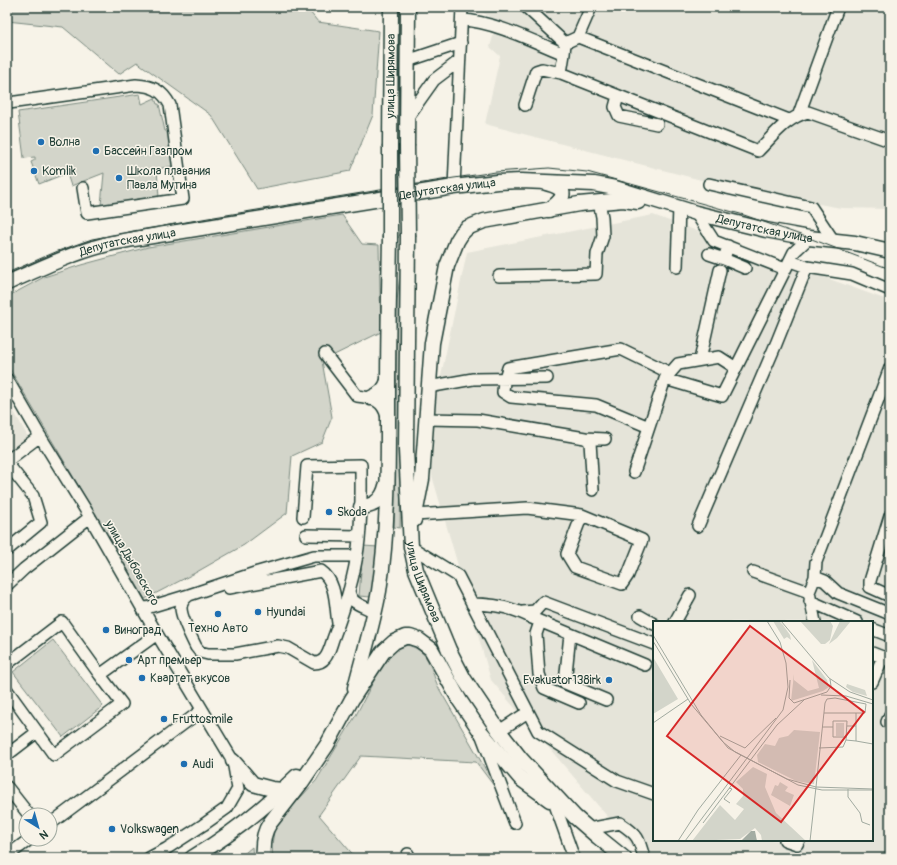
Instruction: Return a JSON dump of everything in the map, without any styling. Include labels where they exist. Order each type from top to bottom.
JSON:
[{"type":"main road","name":"улица Ширямова","points":[[388,472],[391,7]]},
{"type":"main road","name":"улица Ширямова","points":[[408,7],[406,450],[413,560],[417,574],[449,650],[464,679],[499,731],[535,774],[575,817],[624,858]]},
{"type":"main road","points":[[390,83],[407,83]]},
{"type":"main road","points":[[533,180],[558,186],[561,190],[562,198],[560,202],[549,210]]},
{"type":"main road","name":"Депутатская улица","points":[[7,284],[50,264],[105,244],[134,238],[454,187],[533,180],[603,186],[686,210],[766,230],[809,238],[855,243],[890,251]]},
{"type":"main road","points":[[411,541],[422,479],[432,343],[444,279],[451,256],[462,233],[467,228],[484,221],[579,204],[623,200],[686,210]]},
{"type":"main road","points":[[372,398],[381,393],[388,381]]},
{"type":"main road","points":[[361,508],[368,507],[382,497],[386,487],[388,472]]},
{"type":"main road","points":[[352,699],[374,617],[379,591],[385,540],[388,472]]},
{"type":"main road","points":[[263,858],[263,846],[267,828],[327,746],[352,699],[387,648],[401,638],[414,638],[428,645],[435,654],[460,701],[481,732],[521,780],[575,817]]},
{"type":"main road","points":[[192,858],[232,831],[283,790],[327,746]]},
{"type":"main road","points":[[233,761],[253,784],[283,790]]},
{"type":"street","points":[[454,187],[462,7]]},
{"type":"street","points":[[526,7],[565,49]]},
{"type":"street","points":[[561,73],[565,49],[578,37],[591,7]]},
{"type":"street","points":[[799,114],[838,7]]},
{"type":"street","points":[[462,20],[476,21],[565,49]]},
{"type":"street","points":[[578,37],[788,120]]},
{"type":"street","points":[[407,62],[461,43]]},
{"type":"street","points":[[407,118],[434,80],[459,61]]},
{"type":"street","points":[[525,106],[536,71],[542,69],[561,73],[758,151],[788,120],[799,114],[808,112],[890,141]]},
{"type":"street","points":[[9,103],[136,85],[148,86],[158,90],[166,97],[170,105],[183,199],[87,213],[83,188]]},
{"type":"street","points":[[618,96],[615,108],[619,116],[657,124]]},
{"type":"street","points":[[709,184],[811,207],[834,240]]},
{"type":"street","points":[[499,276],[596,274],[596,254],[603,236],[602,217],[599,202]]},
{"type":"street","points":[[686,210],[714,241],[788,265],[852,274],[890,290]]},
{"type":"street","points":[[677,267],[686,210]]},
{"type":"street","points":[[649,427],[596,405],[511,397],[503,392],[508,368],[621,349],[667,376],[722,396],[794,252],[809,238]]},
{"type":"street","points":[[700,360],[722,265],[728,246]]},
{"type":"street","points":[[709,254],[722,265],[745,268]]},
{"type":"street","points":[[698,526],[776,344],[807,267]]},
{"type":"street","points":[[325,354],[357,396],[372,398],[383,406],[388,422]]},
{"type":"street","points":[[634,472],[667,376],[678,364],[719,357],[736,368]]},
{"type":"street","points":[[814,621],[809,597],[815,577],[816,562],[890,368]]},
{"type":"street","points":[[428,387],[473,379],[547,378]]},
{"type":"street","name":"улица Дыбовского","points":[[7,379],[233,761]]},
{"type":"street","points":[[426,419],[478,420],[585,438],[605,439]]},
{"type":"street","points":[[7,550],[41,522],[32,496],[7,462],[40,436]]},
{"type":"street","points":[[585,438],[590,442],[593,490]]},
{"type":"street","points":[[189,595],[182,603],[182,613],[196,647],[203,653],[235,654],[278,646],[288,648],[310,662],[318,663],[324,660],[338,626],[357,556],[361,508],[361,465],[307,466],[304,517]]},
{"type":"street","points":[[415,515],[528,508],[582,515],[642,540],[628,575],[622,584],[575,567],[567,554],[582,515]]},
{"type":"street","points":[[890,516],[870,581],[870,587],[890,596]]},
{"type":"street","points":[[7,585],[24,569],[90,517]]},
{"type":"street","points":[[306,535],[359,536]]},
{"type":"street","points":[[411,541],[458,576],[538,731],[617,781],[653,794]]},
{"type":"street","points":[[143,609],[314,556],[357,556]]},
{"type":"street","points":[[203,590],[223,589],[322,571],[328,576],[332,584],[338,626]]},
{"type":"street","points":[[753,572],[809,597],[855,621]]},
{"type":"street","points":[[815,577],[825,581],[838,594],[890,614]]},
{"type":"street","points":[[349,590],[350,596],[353,600],[359,605],[372,611],[374,617]]},
{"type":"street","points":[[676,621],[690,595]]},
{"type":"street","points":[[523,612],[535,611],[543,602],[653,644]]},
{"type":"street","points":[[472,604],[488,604],[523,612],[540,622],[645,665]]},
{"type":"street","points":[[640,616],[653,623]]},
{"type":"street","points":[[7,664],[62,622],[122,704],[54,754],[7,690]]},
{"type":"street","points":[[540,622],[536,634],[539,674],[544,688],[579,703]]},
{"type":"street","points":[[873,628],[890,636]]},
{"type":"street","points":[[100,675],[157,634]]},
{"type":"street","points":[[570,634],[565,682],[606,700]]},
{"type":"street","points":[[873,653],[886,658],[873,680]]},
{"type":"street","points":[[58,818],[202,710]]},
{"type":"street","points":[[499,731],[528,712]]},
{"type":"street","points":[[7,755],[37,732]]},
{"type":"street","points":[[481,732],[515,823]]},
{"type":"street","points":[[149,858],[166,849],[227,808],[238,789],[233,761]]},
{"type":"street","points":[[8,789],[23,807]]},
{"type":"street","points":[[554,802],[574,858]]},
{"type":"street","points":[[588,829],[620,824],[631,831],[639,840],[644,858]]},
{"type":"street","points":[[788,841],[797,844],[798,841]]},
{"type":"street","points":[[7,856],[19,847]]},
{"type":"shaded area","points":[[7,7],[306,7],[318,22],[379,31],[373,115],[350,171],[257,189],[211,115],[137,62],[119,74],[63,27],[7,21]]},
{"type":"shaded area","points":[[397,7],[404,7],[403,58],[400,64],[397,58]]},
{"type":"shaded area","points":[[475,7],[890,7],[890,209],[841,208],[736,189],[485,124],[500,56],[490,47],[497,22]]},
{"type":"shaded area","name":"Бассейн Газпром","points":[[140,94],[142,104],[155,98],[157,104],[159,104],[165,131],[167,131],[171,142],[169,144],[173,166],[157,169],[159,198],[101,205],[104,173],[71,186],[67,174],[39,184],[31,162],[35,160],[35,157],[24,158],[18,112]]},
{"type":"shaded area","points":[[342,215],[362,244],[379,245],[381,332],[322,361],[332,417],[322,442],[292,456],[287,513],[244,545],[145,599],[7,364],[7,297],[44,277],[81,265],[148,247]]},
{"type":"shaded area","points":[[653,215],[890,301],[890,858],[655,858],[636,850],[491,680],[431,472],[433,414],[467,252]]},
{"type":"shaded area","points":[[401,264],[404,300],[400,528],[394,527],[397,302]]},
{"type":"shaded area","points":[[7,399],[28,437],[7,454]]},
{"type":"shaded area","points":[[363,546],[379,547],[371,597],[359,596]]},
{"type":"shaded area","points":[[53,640],[103,706],[63,737],[13,672]]},
{"type":"shaded area","points":[[407,645],[419,650],[428,660],[439,688],[497,790],[476,762],[361,756],[319,815],[356,858],[273,858],[272,845],[274,831],[283,816],[316,781],[356,715],[387,655],[399,646]]},
{"type":"shaded area","points":[[252,847],[253,858],[239,858]]},
{"type":"tram line","points":[[7,273],[58,251],[92,239],[208,218],[454,178],[496,172],[549,168],[587,172],[744,215],[890,269]]},
{"type":"place","name":"Волна","points":[[41,142]]},
{"type":"place","name":"Бассейн Газпром","points":[[96,151]]},
{"type":"place","name":"Komlik","points":[[34,171]]},
{"type":"place","name":"Школа плавания Павла Мутина","points":[[119,178]]},
{"type":"place","name":"Skoda","points":[[329,512]]},
{"type":"place","name":"Hyundai","points":[[258,612]]},
{"type":"place","name":"Техно Авто","points":[[218,614]]},
{"type":"place","name":"Виноград","points":[[106,630]]},
{"type":"place","name":"Арт премьер","points":[[129,660]]},
{"type":"place","name":"Квартет вкусов","points":[[142,678]]},
{"type":"place","name":"Evakuator138irk","points":[[609,680]]},
{"type":"place","name":"Fruttosmile","points":[[164,719]]},
{"type":"place","name":"Audi","points":[[184,764]]},
{"type":"place","name":"Volkswagen","points":[[112,829]]}]
